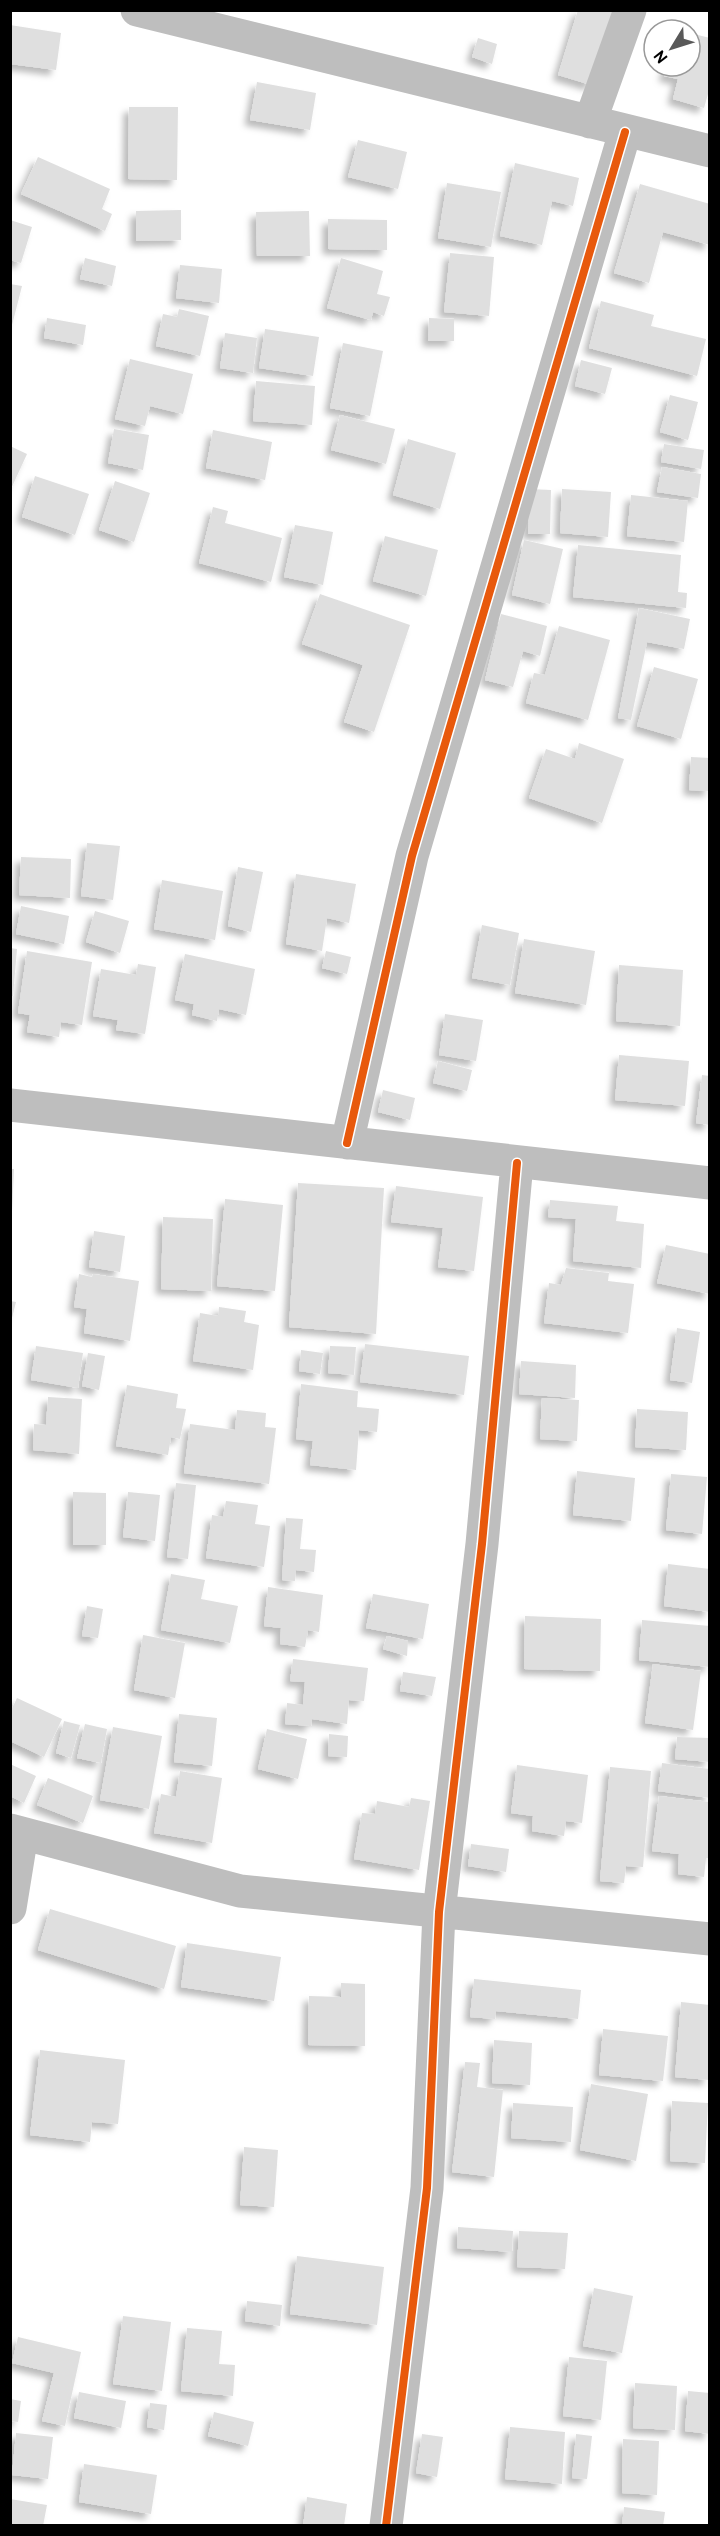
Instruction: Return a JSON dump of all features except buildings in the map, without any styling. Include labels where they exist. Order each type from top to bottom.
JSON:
[{"type":"street","points":[[137,10],[625,132],[710,151]]},
{"type":"street","points":[[590,122],[630,10]]},
{"type":"street","points":[[347,1143],[412,856],[625,132]]},
{"type":"street","points":[[10,1105],[710,1183]]},
{"type":"street","points":[[386,2526],[427,2188],[439,1912],[482,1544],[517,1163]]},
{"type":"street","points":[[10,1908],[16,1832],[240,1891],[710,1939]]},
{"type":"cycle path","points":[[347,1143],[412,856],[625,132]]},
{"type":"cycle path","points":[[386,2526],[427,2188],[439,1912],[482,1544],[517,1163]]}]
